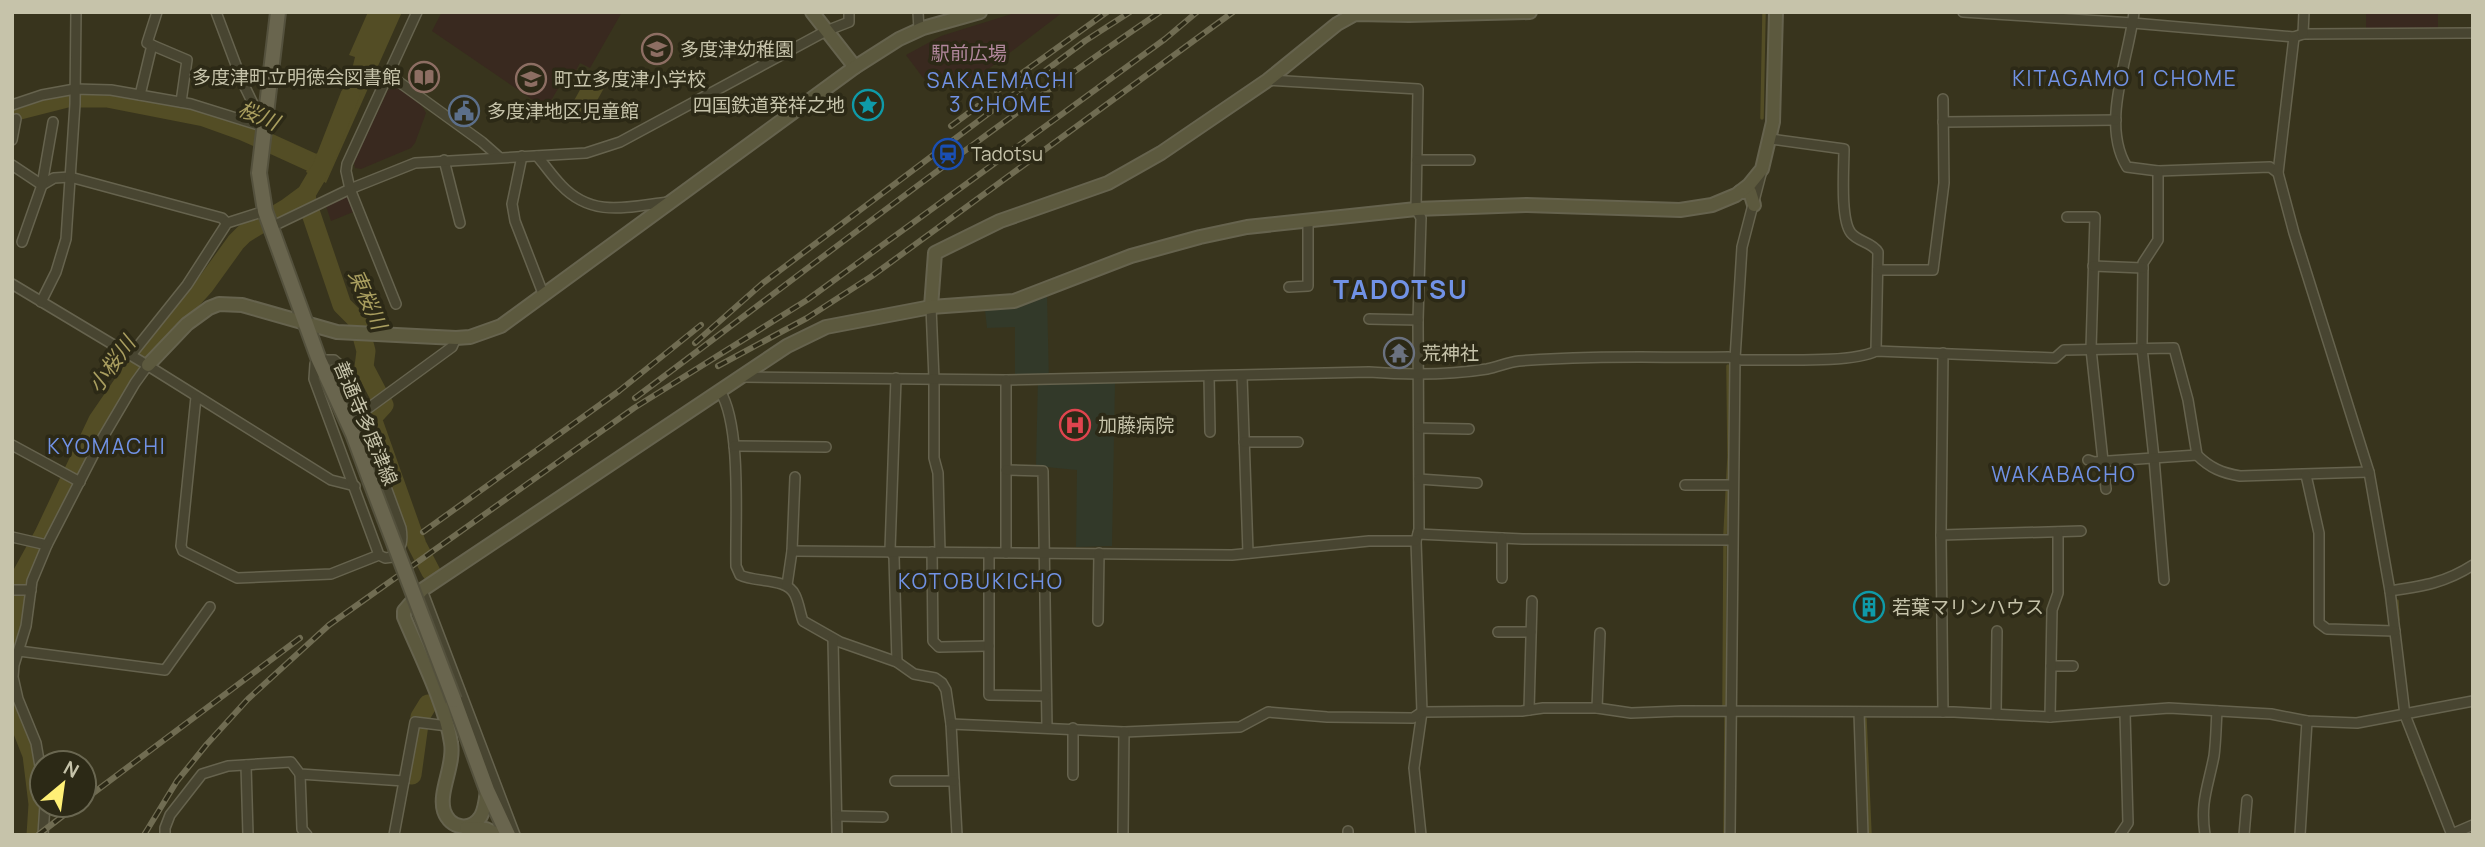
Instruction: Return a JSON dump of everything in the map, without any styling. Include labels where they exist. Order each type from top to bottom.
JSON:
[{"type":"main road","name":"善通寺多度津線","points":[[278,12],[260,152],[259,173],[268,219],[319,360],[353,435],[487,790],[508,835]]},
{"type":"street","points":[[41,302],[56,272],[66,239],[75,104],[76,12]]},
{"type":"street","points":[[157,12],[147,43],[187,61],[181,102]]},
{"type":"street","points":[[216,12],[242,81],[265,127]]},
{"type":"street","points":[[396,304],[350,189],[346,171],[417,12]]},
{"type":"street","points":[[812,12],[855,67]]},
{"type":"street","points":[[227,223],[268,219],[310,209],[350,189],[415,163],[586,153],[620,142],[827,31],[849,22],[849,12]]},
{"type":"street","points":[[918,12],[919,30]]},
{"type":"street","points":[[37,749],[18,699],[13,677],[16,646],[28,590],[42,543],[73,479],[99,444],[145,364],[187,324],[219,304],[242,305],[346,333],[456,338],[470,337],[501,326],[855,67],[946,17],[980,12]]},
{"type":"street","points":[[989,646],[939,647],[933,641],[938,473],[934,458],[931,307],[935,254],[1000,221],[1108,183],[1161,153],[1268,79],[1336,24],[1355,14],[1530,12]]},
{"type":"street","points":[[1730,835],[1730,484],[1735,359],[1742,247],[1771,139],[1776,12]]},
{"type":"street","points":[[1962,12],[2299,35],[2473,33]]},
{"type":"street","points":[[2134,12],[2122,70],[2116,120],[2119,152],[2127,167],[2158,171],[2270,167],[2278,173]]},
{"type":"street","points":[[2304,12],[2278,173],[2294,233],[2369,472],[2390,591],[2405,715],[2452,834],[2473,825]]},
{"type":"street","points":[[140,95],[152,45]]},
{"type":"street","points":[[388,74],[499,157]]},
{"type":"street","points":[[1268,79],[1418,89],[1416,209],[1421,218],[1417,538],[1422,712],[1414,768],[1420,835]]},
{"type":"street","points":[[12,105],[42,95],[75,89],[111,90],[181,102],[265,127]]},
{"type":"street","points":[[1878,270],[1933,270],[1944,183],[1943,99]]},
{"type":"street","points":[[12,140],[16,119]]},
{"type":"street","points":[[1943,122],[2116,120]]},
{"type":"street","points":[[22,242],[42,185],[52,122]]},
{"type":"street","points":[[1771,139],[1844,149],[1845,219],[1849,231],[1856,238],[1875,247],[1878,252],[1876,351]]},
{"type":"street","points":[[522,156],[512,204],[515,221],[544,296]]},
{"type":"street","points":[[537,156],[560,185],[579,201],[598,208],[672,202]]},
{"type":"street","points":[[444,160],[460,223]]},
{"type":"street","points":[[1417,160],[1470,160]]},
{"type":"street","points":[[12,165],[42,185]]},
{"type":"street","points":[[499,835],[486,828],[456,826],[444,810],[443,797],[450,772],[452,746],[448,726],[404,617],[404,611],[422,590],[786,346],[826,327],[931,307],[1014,301],[1131,256],[1247,227],[1416,209],[1527,205],[1680,210],[1712,205],[1740,192],[1762,169]]},
{"type":"street","points":[[2158,171],[2158,240],[2143,263],[2142,348],[2164,580]]},
{"type":"street","points":[[42,185],[54,178],[70,177],[172,203],[222,218],[227,223]]},
{"type":"street","points":[[1740,192],[1750,192],[1754,205]]},
{"type":"street","points":[[2067,217],[2095,217],[2091,349],[2106,489]]},
{"type":"street","points":[[1289,287],[1308,286],[1308,221]]},
{"type":"street","points":[[132,356],[187,285],[227,223]]},
{"type":"street","points":[[2092,266],[2143,268]]},
{"type":"street","points":[[12,284],[331,480],[355,486]]},
{"type":"street","points":[[1369,319],[1418,320]]},
{"type":"street","points":[[359,415],[452,348],[456,338]]},
{"type":"street","points":[[740,377],[1006,380],[1369,372],[1394,374],[1489,369],[1516,361],[1865,356],[1876,351],[2054,358],[2064,350],[2174,348],[2188,400],[2197,455],[2207,464],[2224,474],[2267,477],[2369,472]]},
{"type":"street","points":[[1943,353],[1943,712]]},
{"type":"street","points":[[196,397],[181,546],[183,551],[237,578],[331,574],[379,555],[393,557],[398,551],[403,537],[401,528],[342,367],[334,360],[319,360],[315,364],[314,379],[379,555]]},
{"type":"street","points":[[1209,376],[1210,432]]},
{"type":"street","points":[[1242,376],[1248,553]]},
{"type":"street","points":[[896,378],[890,550],[894,557],[897,662]]},
{"type":"street","points":[[1006,380],[1006,553]]},
{"type":"street","points":[[720,391],[726,402],[734,446],[736,566],[740,575],[747,579],[787,585],[794,592],[803,621],[833,639],[897,662],[914,674],[935,678],[942,683],[946,690],[951,724],[957,835]]},
{"type":"street","points":[[1419,428],[1469,429]]},
{"type":"street","points":[[1244,442],[1298,442]]},
{"type":"street","points":[[12,445],[73,479]]},
{"type":"street","points":[[734,446],[826,447]]},
{"type":"street","points":[[2088,460],[2197,455]]},
{"type":"street","points":[[1006,470],[1043,471],[1047,727]]},
{"type":"street","points":[[2306,475],[2319,533],[2319,623],[2327,629],[2395,631]]},
{"type":"street","points":[[787,585],[792,551],[795,477]]},
{"type":"street","points":[[1419,479],[1477,483]]},
{"type":"street","points":[[1685,485],[1730,484]]},
{"type":"street","points":[[2050,717],[2052,610],[2058,593],[2058,531]]},
{"type":"street","points":[[1941,535],[2081,531]]},
{"type":"street","points":[[12,537],[42,543]]},
{"type":"street","points":[[792,551],[1232,555],[1417,538],[1732,540]]},
{"type":"street","points":[[1502,538],[1502,578]]},
{"type":"street","points":[[989,553],[989,695],[1046,696]]},
{"type":"street","points":[[1098,621],[1099,553]]},
{"type":"street","points":[[2390,591],[2437,584],[2473,565]]},
{"type":"street","points":[[13,590],[28,590]]},
{"type":"street","points":[[422,590],[515,835]]},
{"type":"street","points":[[1529,710],[1532,601]]},
{"type":"street","points":[[16,646],[165,670],[210,607]]},
{"type":"street","points":[[1996,714],[1997,631]]},
{"type":"street","points":[[1498,632],[1531,632]]},
{"type":"street","points":[[1597,708],[1600,633]]},
{"type":"street","points":[[833,639],[837,835]]},
{"type":"street","points":[[2051,666],[2073,666]]},
{"type":"street","points":[[951,724],[1124,732],[1240,727],[1268,712],[1327,717],[1413,718],[1422,712],[1543,708],[1597,708],[1631,713],[1943,712],[2050,717],[2169,708],[2357,723],[2473,701]]},
{"type":"street","points":[[2204,835],[2204,791],[2214,756],[2217,711]]},
{"type":"street","points":[[1859,712],[1863,835]]},
{"type":"street","points":[[2120,835],[2129,823],[2125,713]]},
{"type":"street","points":[[2300,835],[2307,721]]},
{"type":"street","points":[[394,835],[415,722],[448,726]]},
{"type":"street","points":[[1073,728],[1073,775]]},
{"type":"street","points":[[1123,835],[1124,732]]},
{"type":"street","points":[[165,835],[170,815],[202,774],[228,766],[291,762],[300,774],[302,829],[307,835]]},
{"type":"street","points":[[246,765],[248,835]]},
{"type":"street","points":[[300,774],[404,781]]},
{"type":"street","points":[[895,781],[954,781]]},
{"type":"street","points":[[465,828],[474,824],[481,816],[487,790]]},
{"type":"street","points":[[2244,835],[2247,800]]},
{"type":"street","points":[[837,816],[883,817]]},
{"type":"shaded area","points":[[368,12],[402,12],[326,183],[306,172],[315,154],[324,151],[335,140],[355,57],[349,55]]},
{"type":"shaded area","points":[[586,79],[604,88],[584,124],[566,115]]},
{"type":"shaded area","name":"加藤病院","points":[[1047,294],[1049,383],[1115,382],[1112,546],[1076,547],[1077,470],[1036,466],[1038,377],[1015,375],[1015,327],[987,328],[985,310]]},
{"type":"green space","points":[[442,12],[622,12],[590,68],[580,63],[565,90],[559,87],[546,109],[432,31]]},
{"type":"green space","name":"駅前広場","points":[[1018,12],[1063,12],[961,90],[951,76],[933,91],[906,55],[941,36]]},
{"type":"green space","points":[[2366,12],[2438,12],[2438,29],[2366,29]]},
{"type":"green space","points":[[392,86],[412,96],[426,113],[415,143],[411,148],[361,169],[355,168],[354,162]]},
{"type":"green space","points":[[351,193],[358,210],[331,221],[326,206]]},
{"type":"waterway","points":[[1762,118],[1764,13]]},
{"type":"waterway","name":"小桜川","points":[[12,638],[17,620],[22,574],[98,420],[146,350],[205,285],[236,242],[306,194],[322,167],[350,95]]},
{"type":"waterway","name":"桜川","points":[[12,112],[67,98],[107,98],[204,117],[243,131],[322,167]]},
{"type":"waterway","name":"東桜川","points":[[306,194],[342,305],[358,321],[366,351],[364,367],[384,405],[372,418],[417,545],[431,572]]},
{"type":"waterway","points":[[1725,535],[1729,457],[1728,366]]},
{"type":"waterway","points":[[1724,708],[1725,545]]},
{"type":"waterway","points":[[2397,601],[2398,620]]},
{"type":"waterway","name":"小桜川","points":[[12,704],[32,755],[38,804],[36,835]]},
{"type":"waterway","name":"東桜川","points":[[412,775],[420,717],[428,704]]},
{"type":"waterway","points":[[1725,835],[1726,717]]},
{"type":"waterway","points":[[1865,719],[1870,835]]},
{"type":"waterway","points":[[2409,736],[2423,774]]},
{"type":"railway","points":[[997,91],[1107,12]]},
{"type":"railway","points":[[695,343],[763,283],[1085,41],[1130,12]]},
{"type":"railway","points":[[635,398],[961,153],[1160,12]]},
{"type":"railway","points":[[144,835],[177,781],[207,744],[248,699],[329,625],[634,408],[807,300],[1165,39],[1197,12]]},
{"type":"railway","points":[[718,366],[807,318],[872,276],[1233,12]]},
{"type":"railway","points":[[951,126],[978,106]]},
{"type":"railway","points":[[423,532],[619,391],[701,325]]},
{"type":"railway","points":[[98,790],[300,638]]},
{"type":"railway","points":[[38,835],[59,819]]},
{"type":"place","name":"多度津幼稚園","points":[[657,49]]},
{"type":"place","name":"多度津町立明徳会図書館","points":[[424,77]]},
{"type":"place","name":"町立多度津小学校","points":[[531,79]]},
{"type":"place","name":"四国鉄道発祥之地","points":[[868,105]]},
{"type":"place","name":"多度津地区児童館","points":[[464,111]]},
{"type":"place","name":"Tadotsu","points":[[948,154]]},
{"type":"place","name":"荒神社","points":[[1399,353]]},
{"type":"place","name":"加藤病院","points":[[1075,425]]},
{"type":"place","name":"若葉マリンハウス","points":[[1869,607]]},
{"type":"district","name":"KITAGAMO 1 CHOME","points":[[2125,78]]},
{"type":"district","name":"SAKAEMACHI 3 CHOME","points":[[1001,92]]},
{"type":"district","name":"TADOTSU","points":[[1401,289]]},
{"type":"district","name":"KYOMACHI","points":[[107,446]]},
{"type":"district","name":"WAKABACHO","points":[[2064,474]]},
{"type":"district","name":"KOTOBUKICHO","points":[[981,581]]}]
